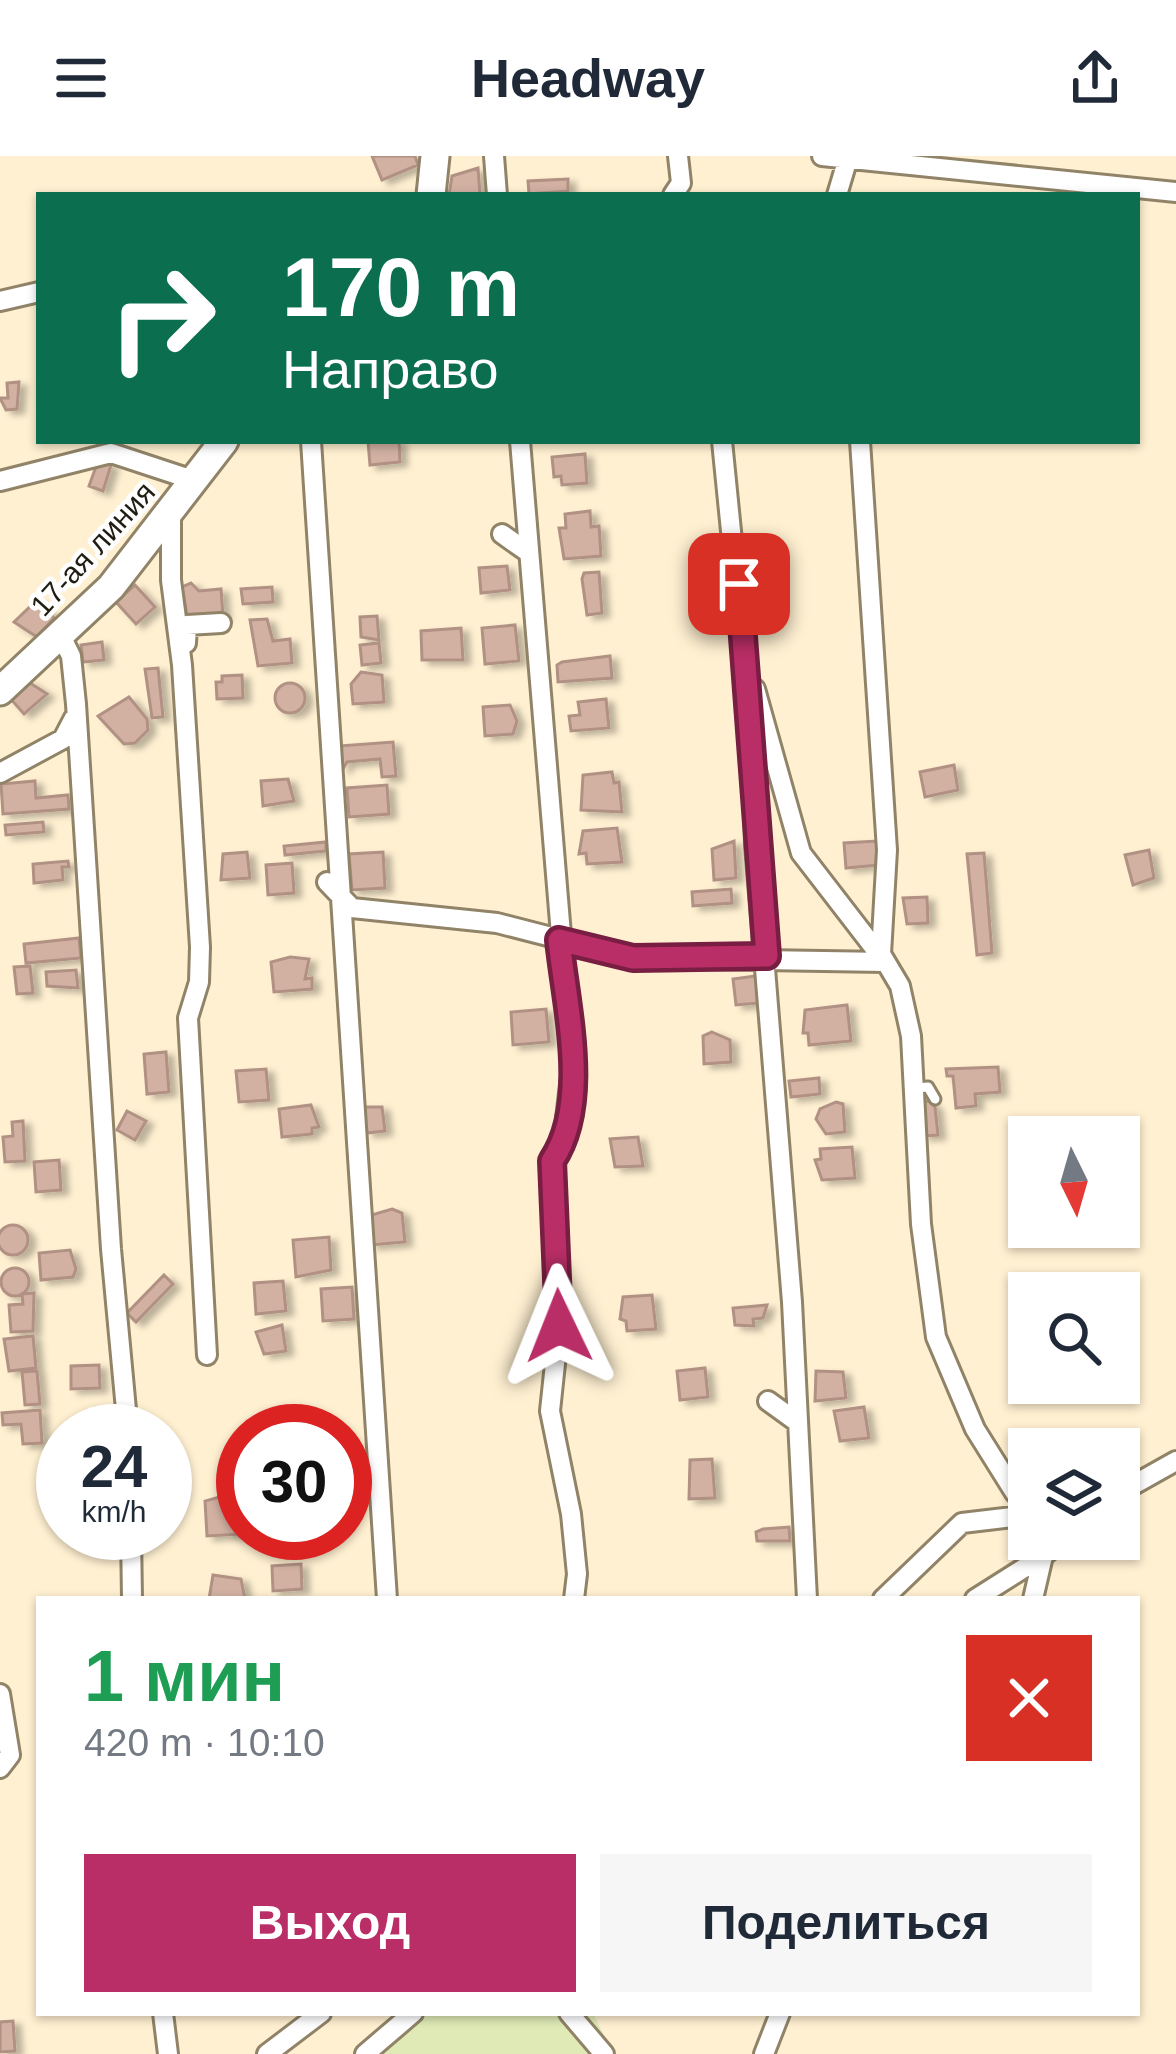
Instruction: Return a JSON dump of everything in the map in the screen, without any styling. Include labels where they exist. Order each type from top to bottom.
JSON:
[{"type":"street","points":[[431,192],[435,156]]},
{"type":"street","points":[[494,156],[496,192]]},
{"type":"street","points":[[675,192],[681,183],[678,156]]},
{"type":"street","points":[[822,156],[1176,192]]},
{"type":"street","points":[[838,192],[848,158]]},
{"type":"street","points":[[0,301],[36,293]]},
{"type":"street","name":"17-ая линия","points":[[0,691],[111,587],[222,444]]},
{"type":"street","points":[[311,444],[387,1596]]},
{"type":"street","points":[[520,444],[572,1067],[563,1144],[552,1161],[559,1326],[550,1411],[571,1514],[574,1596]]},
{"type":"street","points":[[722,444],[747,664],[755,845],[767,956],[807,1596]]},
{"type":"street","points":[[860,444],[887,850],[881,932],[885,962]]},
{"type":"street","points":[[0,482],[111,453],[196,481]]},
{"type":"street","points":[[171,512],[171,580],[182,665],[200,947],[199,982],[188,1018],[207,1355]]},
{"type":"street","points":[[502,534],[529,553]]},
{"type":"street","points":[[182,665],[187,625],[221,623]]},
{"type":"street","points":[[61,636],[71,656],[76,714],[126,1404]]},
{"type":"street","points":[[747,664],[801,853],[885,962],[907,1007],[921,1224],[936,1337],[975,1429],[1008,1482]]},
{"type":"street","points":[[0,772],[63,740],[76,714]]},
{"type":"street","points":[[45,750],[64,757],[80,780]]},
{"type":"street","points":[[328,882],[342,898],[364,910],[459,917],[633,958],[767,956],[885,962]]},
{"type":"street","points":[[768,1401],[796,1421]]},
{"type":"street","points":[[1140,1481],[1176,1461]]},
{"type":"street","points":[[886,1596],[962,1522],[1008,1517]]},
{"type":"street","points":[[131,1560],[132,1596]]},
{"type":"street","points":[[980,1596],[1036,1560]]},
{"type":"street","points":[[1035,1596],[1041,1560]]},
{"type":"street","points":[[0,1694],[10,1755],[0,1768]]},
{"type":"street","points":[[163,2016],[168,2054]]},
{"type":"street","points":[[267,2054],[317,2016]]},
{"type":"street","points":[[364,2054],[409,2016]]},
{"type":"street","points":[[572,2016],[604,2054]]},
{"type":"street","points":[[764,2054],[778,2016]]},
{"type":"lane","points":[[915,1088],[928,1087],[934,1100]]},
{"type":"green space","points":[[409,2016],[594,2016],[613,2054],[361,2054]]},
{"type":"building","points":[[372,156],[415,156],[418,165],[382,180]]},
{"type":"building","points":[[478,168],[480,192],[449,192],[452,176]]},
{"type":"building","points":[[568,179],[568,191],[529,192],[528,181]]},
{"type":"building","points":[[19,382],[17,409],[6,410],[0,398],[8,398],[7,383]]},
{"type":"building","points":[[368,444],[399,444],[400,462],[370,465]]},
{"type":"building","points":[[585,454],[587,483],[562,485],[561,476],[554,477],[552,457]]},
{"type":"building","points":[[98,461],[111,465],[103,491],[89,486]]},
{"type":"building","points":[[590,511],[591,527],[599,526],[601,556],[564,559],[559,528],[566,528],[565,514]]},
{"type":"building","points":[[507,566],[510,590],[481,593],[479,568]]},
{"type":"building","points":[[599,572],[602,613],[587,615],[582,579],[584,573]]},
{"type":"building","points":[[191,583],[199,591],[221,589],[223,616],[187,615],[182,587]]},
{"type":"building","points":[[135,585],[155,607],[136,624],[116,602]]},
{"type":"building","points":[[272,587],[273,602],[243,604],[241,589]]},
{"type":"building","points":[[37,600],[54,618],[37,637],[14,622]]},
{"type":"building","points":[[377,616],[379,640],[361,637],[360,617]]},
{"type":"building","points":[[267,619],[273,641],[290,639],[292,663],[258,666],[250,620]]},
{"type":"building","points":[[515,625],[519,661],[485,664],[482,628]]},
{"type":"building","points":[[461,628],[463,660],[422,660],[421,631]]},
{"type":"building","points":[[102,642],[104,660],[83,662],[81,645]]},
{"type":"building","points":[[379,643],[381,663],[362,665],[360,645]]},
{"type":"building","points":[[610,656],[612,678],[558,682],[557,665],[562,662]]},
{"type":"building","points":[[158,668],[163,717],[152,718],[145,669]]},
{"type":"building","points":[[361,672],[382,675],[384,702],[353,704],[351,684]]},
{"type":"building","points":[[242,675],[243,698],[217,699],[216,682],[222,682],[222,676]]},
{"type":"building","points":[[27,681],[47,694],[24,714],[9,697]]},
{"type":"building","points":[[290,683],[301,687],[305,698],[301,709],[290,713],[279,709],[275,698],[279,687]]},
{"type":"building","points":[[129,697],[147,719],[148,730],[135,743],[124,744],[98,716]]},
{"type":"building","points":[[606,699],[609,728],[571,731],[569,716],[580,715],[578,702]]},
{"type":"building","points":[[510,705],[517,721],[513,734],[485,736],[483,707]]},
{"type":"building","points":[[393,742],[396,776],[382,777],[380,759],[347,762],[343,769],[338,746]]},
{"type":"building","points":[[954,765],[958,790],[925,797],[920,772]]},
{"type":"building","points":[[612,772],[614,783],[619,782],[622,812],[581,810],[583,775]]},
{"type":"building","points":[[288,779],[294,801],[263,806],[261,781]]},
{"type":"building","points":[[35,781],[36,798],[68,795],[69,809],[3,814],[1,784]]},
{"type":"building","points":[[387,785],[389,814],[349,817],[347,788]]},
{"type":"building","points":[[43,822],[44,832],[6,835],[5,825]]},
{"type":"building","points":[[617,828],[622,862],[587,864],[586,853],[579,854],[583,831]]},
{"type":"building","points":[[734,841],[736,878],[714,880],[712,849]]},
{"type":"building","points":[[877,841],[879,865],[846,868],[844,843]]},
{"type":"building","points":[[326,842],[326,851],[285,855],[284,846]]},
{"type":"building","points":[[1149,850],[1154,878],[1133,885],[1125,855]]},
{"type":"building","points":[[247,852],[250,878],[221,880],[223,854]]},
{"type":"building","points":[[383,852],[385,888],[352,890],[349,854]]},
{"type":"building","points":[[984,853],[992,953],[977,955],[967,854]]},
{"type":"building","points":[[68,861],[69,867],[62,867],[63,880],[34,883],[33,864]]},
{"type":"building","points":[[292,863],[294,893],[268,895],[266,865]]},
{"type":"building","points":[[731,889],[732,903],[693,906],[692,892]]},
{"type":"building","points":[[927,897],[928,923],[907,924],[903,898]]},
{"type":"building","points":[[79,938],[81,958],[26,963],[24,944]]},
{"type":"building","points":[[309,959],[305,979],[312,978],[312,989],[274,992],[271,962]]},
{"type":"building","points":[[30,966],[33,993],[17,994],[14,967]]},
{"type":"building","points":[[76,970],[78,988],[47,986],[46,972]]},
{"type":"building","points":[[756,976],[759,1003],[736,1005],[733,979]]},
{"type":"building","points":[[847,1005],[851,1041],[809,1045],[808,1033],[803,1033],[805,1010]]},
{"type":"building","points":[[546,1009],[549,1042],[513,1045],[511,1012]]},
{"type":"building","points":[[712,1032],[730,1040],[731,1062],[704,1064],[703,1036]]},
{"type":"building","points":[[166,1052],[169,1092],[147,1094],[144,1054]]},
{"type":"building","points":[[998,1067],[1000,1092],[975,1094],[976,1106],[956,1108],[953,1076],[947,1076],[946,1069]]},
{"type":"building","points":[[266,1069],[269,1100],[239,1102],[236,1071]]},
{"type":"building","points":[[819,1078],[820,1094],[791,1097],[789,1081]]},
{"type":"building","points":[[929,1101],[935,1107],[938,1135],[923,1136],[921,1102]]},
{"type":"building","points":[[843,1104],[845,1132],[826,1134],[816,1119],[820,1109]]},
{"type":"building","points":[[311,1105],[319,1127],[312,1128],[312,1134],[282,1137],[279,1109]]},
{"type":"building","points":[[364,1107],[382,1107],[385,1131],[367,1133]]},
{"type":"building","points":[[127,1111],[146,1121],[135,1140],[117,1130]]},
{"type":"building","points":[[23,1121],[25,1161],[5,1162],[3,1137],[13,1136],[12,1122]]},
{"type":"building","points":[[638,1137],[643,1166],[615,1167],[610,1139]]},
{"type":"building","points":[[852,1147],[855,1178],[822,1180],[815,1160],[821,1159],[820,1149]]},
{"type":"building","points":[[59,1160],[61,1190],[36,1192],[34,1162]]},
{"type":"building","points":[[392,1209],[402,1213],[405,1242],[371,1245],[368,1216]]},
{"type":"building","points":[[7,1226],[19,1226],[27,1234],[27,1246],[19,1254],[7,1254],[-1,1246],[-1,1234]]},
{"type":"building","points":[[329,1237],[331,1270],[296,1277],[293,1240]]},
{"type":"building","points":[[70,1250],[76,1269],[73,1277],[41,1280],[39,1253]]},
{"type":"building","points":[[15,1268],[25,1272],[29,1282],[25,1292],[15,1296],[5,1292],[1,1282],[5,1272]]},
{"type":"building","points":[[164,1275],[173,1284],[136,1322],[127,1313]]},
{"type":"building","points":[[283,1281],[286,1311],[256,1314],[254,1283]]},
{"type":"building","points":[[352,1287],[354,1319],[323,1321],[321,1289]]},
{"type":"building","points":[[34,1293],[33,1331],[11,1332],[9,1305],[23,1304],[22,1294]]},
{"type":"building","points":[[652,1295],[656,1329],[627,1331],[626,1321],[620,1319],[623,1297]]},
{"type":"building","points":[[767,1305],[763,1318],[753,1319],[754,1326],[735,1325],[733,1308]]},
{"type":"building","points":[[282,1325],[286,1351],[264,1354],[256,1332]]},
{"type":"building","points":[[33,1336],[36,1368],[9,1371],[4,1339]]},
{"type":"building","points":[[99,1365],[100,1388],[71,1389],[71,1366]]},
{"type":"building","points":[[705,1368],[708,1397],[680,1400],[677,1371]]},
{"type":"building","points":[[37,1371],[40,1404],[25,1405],[22,1372]]},
{"type":"building","points":[[816,1371],[843,1372],[846,1398],[815,1401]]},
{"type":"building","points":[[864,1407],[869,1438],[840,1441],[834,1411]]},
{"type":"building","points":[[36,1410],[36,1443],[23,1444],[21,1424],[3,1425],[2,1413]]},
{"type":"building","points":[[712,1459],[715,1498],[689,1499],[690,1460]]},
{"type":"building","points":[[216,1498],[216,1535],[207,1536],[205,1501]]},
{"type":"building","points":[[789,1527],[790,1541],[757,1541],[756,1532]]},
{"type":"building","points":[[301,1564],[302,1589],[273,1591],[272,1566]]},
{"type":"building","points":[[213,1575],[241,1579],[244,1596],[210,1596]]},
{"type":"building","points":[[13,2021],[15,2051],[0,2052],[0,2022]]},
{"type":"route","points":[[559,1326],[552,1161],[563,1144],[571,1107],[572,1067],[559,940],[633,958],[767,956],[755,845],[753,751],[739,584]]}]
